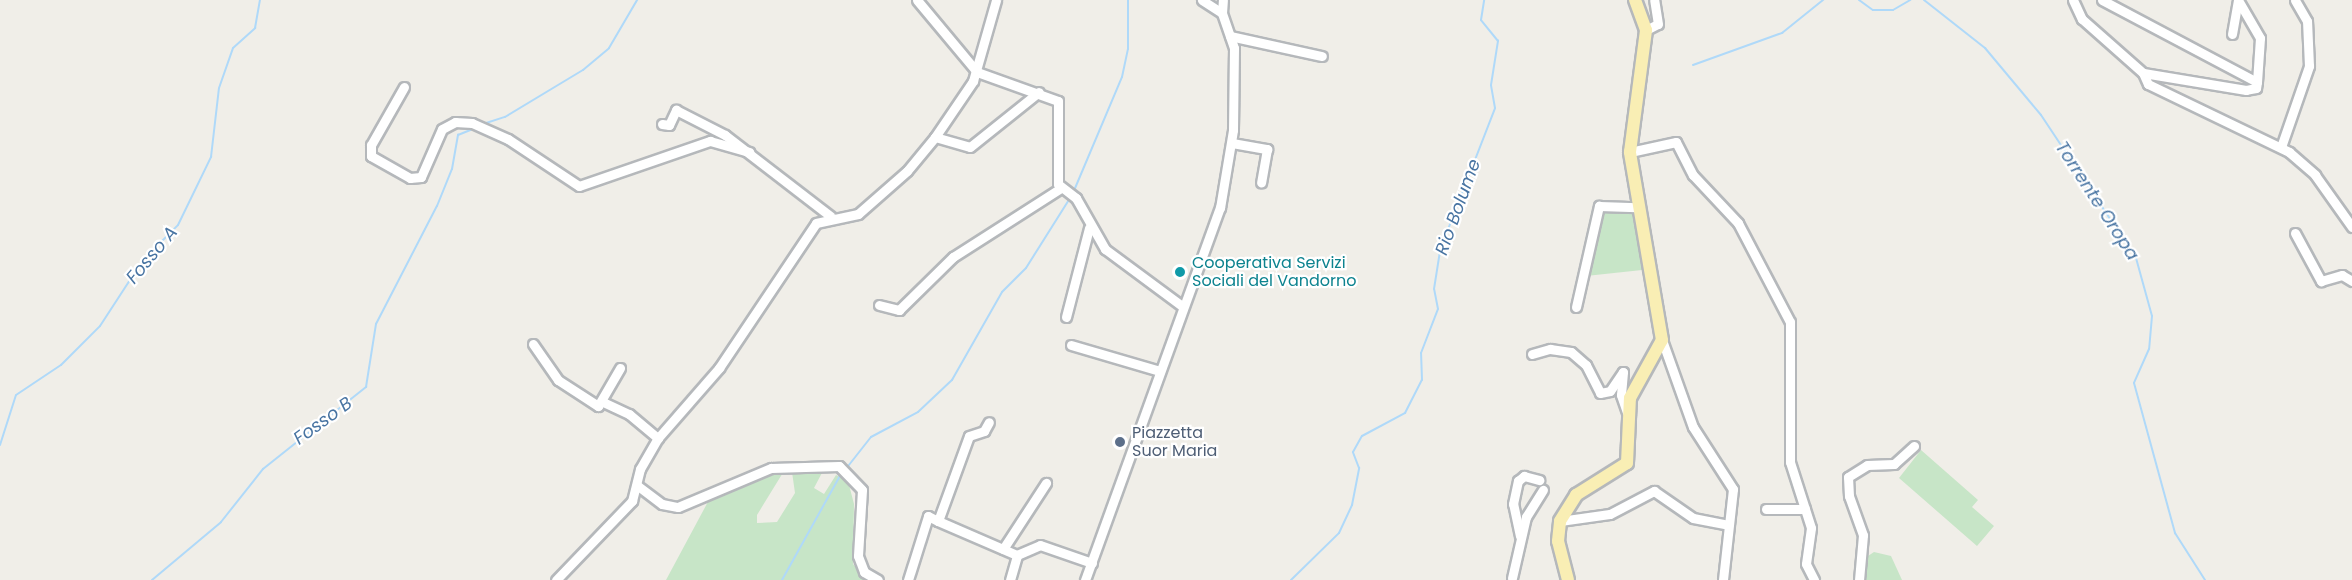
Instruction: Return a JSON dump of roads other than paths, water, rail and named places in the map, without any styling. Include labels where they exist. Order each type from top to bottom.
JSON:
[{"type":"main road","points":[[1568,580],[1558,541],[1560,521],[1576,495],[1627,463],[1632,448],[1628,412],[1662,340],[1637,207],[1630,152],[1646,30],[1635,0]]},
{"type":"street","points":[[917,0],[977,72],[1039,92],[1061,106],[1054,170],[1065,190],[1076,198],[1089,228],[1111,255],[1182,306]]},
{"type":"street","points":[[556,580],[632,501],[638,486],[640,469],[658,438],[719,368],[816,224],[830,216],[858,214],[907,171],[935,137],[977,72],[996,0]]},
{"type":"street","points":[[1202,0],[1222,13]]},
{"type":"street","points":[[1086,580],[1182,306],[1218,218],[1232,143],[1237,79],[1230,36],[1222,13],[1223,0]]},
{"type":"street","points":[[1646,30],[1658,24],[1654,0]]},
{"type":"street","points":[[2073,0],[2082,20],[2143,73],[2148,84],[2281,147],[2315,175],[2352,227]]},
{"type":"street","points":[[2103,0],[2257,82]]},
{"type":"street","points":[[2143,73],[2246,90],[2256,88],[2260,38],[2238,0],[2232,34]]},
{"type":"street","points":[[2281,147],[2309,66],[2307,21],[2295,0]]},
{"type":"street","points":[[1230,36],[1322,56]]},
{"type":"street","points":[[404,87],[372,145],[371,156],[410,178],[421,177],[442,129],[455,122],[472,123],[579,186],[710,141],[749,152]]},
{"type":"street","points":[[935,137],[970,147],[1039,92]]},
{"type":"street","points":[[662,124],[669,125],[676,110],[749,152],[830,216]]},
{"type":"street","points":[[1630,152],[1676,142],[1693,175],[1738,223],[1778,297],[1794,342],[1790,462],[1811,528],[1806,564],[1814,580]]},
{"type":"street","points":[[1232,143],[1267,149],[1261,182]]},
{"type":"street","points":[[879,305],[899,310],[953,257],[1065,190]]},
{"type":"street","points":[[1576,307],[1599,206],[1637,207]]},
{"type":"street","points":[[1066,316],[1089,228]]},
{"type":"street","points":[[2295,233],[2321,281],[2342,275],[2352,281]]},
{"type":"street","points":[[1662,340],[1693,427],[1733,489],[1723,580]]},
{"type":"street","points":[[533,344],[558,380],[598,406],[603,402],[620,368]]},
{"type":"street","points":[[1071,345],[1160,371]]},
{"type":"street","points":[[1532,354],[1550,349],[1571,352],[1586,365],[1600,393],[1610,391],[1623,372],[1621,395],[1628,412]]},
{"type":"street","points":[[603,402],[629,414],[658,438]]},
{"type":"street","points":[[938,521],[969,436],[984,431],[989,422]]},
{"type":"street","points":[[1859,580],[1863,535],[1849,496],[1848,477],[1867,465],[1894,464],[1914,446]]},
{"type":"street","points":[[638,486],[662,504],[678,507],[771,468],[840,466],[850,473],[862,490],[860,566],[876,580]]},
{"type":"street","points":[[1520,548],[1513,504],[1518,482],[1524,476],[1539,480]]},
{"type":"street","points":[[1003,549],[1046,483]]},
{"type":"street","points":[[1511,580],[1531,504],[1544,490]]},
{"type":"street","points":[[1560,521],[1610,514],[1654,491],[1693,518],[1728,525]]},
{"type":"street","points":[[1766,509],[1805,509]]},
{"type":"street","points":[[908,580],[928,516],[1017,555],[1040,544],[1092,563]]},
{"type":"street","points":[[1010,580],[1017,555]]},
{"type":"waterway","name":"Fosso A","points":[[0,445],[16,395],[61,365],[100,326],[143,260],[178,225],[211,157],[219,88],[233,48],[255,28],[260,0]]},
{"type":"waterway","name":"Fosso B","points":[[483,124],[505,117],[583,70],[609,48],[637,0]]},
{"type":"waterway","points":[[1073,193],[1122,77],[1128,49],[1128,0]]},
{"type":"waterway","name":"Rio Bolume","points":[[1291,580],[1339,533],[1352,505],[1359,468],[1353,452],[1362,436],[1405,413],[1422,380],[1421,353],[1438,309],[1434,289],[1440,250],[1495,108],[1491,85],[1498,41],[1481,20],[1484,0]]},
{"type":"waterway","points":[[1693,65],[1782,33],[1823,0]]},
{"type":"waterway","points":[[1859,0],[1873,10],[1893,10],[1910,0]]},
{"type":"waterway","name":"Torrente Oropa","points":[[1924,0],[1985,48],[2041,115],[2136,258],[2152,316],[2149,349],[2134,383],[2175,533],[2205,580]]},
{"type":"waterway","name":"Fosso B","points":[[152,580],[221,522],[263,469],[366,387],[376,324],[437,206],[452,169],[458,135],[473,129]]},
{"type":"waterway","points":[[845,470],[871,437],[918,412],[952,380],[1002,292],[1026,268],[1070,198]]},
{"type":"waterway","points":[[782,580],[841,474]]},
{"type":"place","name":"Cooperativa Servizi Sociali del Vandorno","points":[[1180,272]]},
{"type":"place","name":"Piazzetta Suor Maria","points":[[1120,442]]}]
